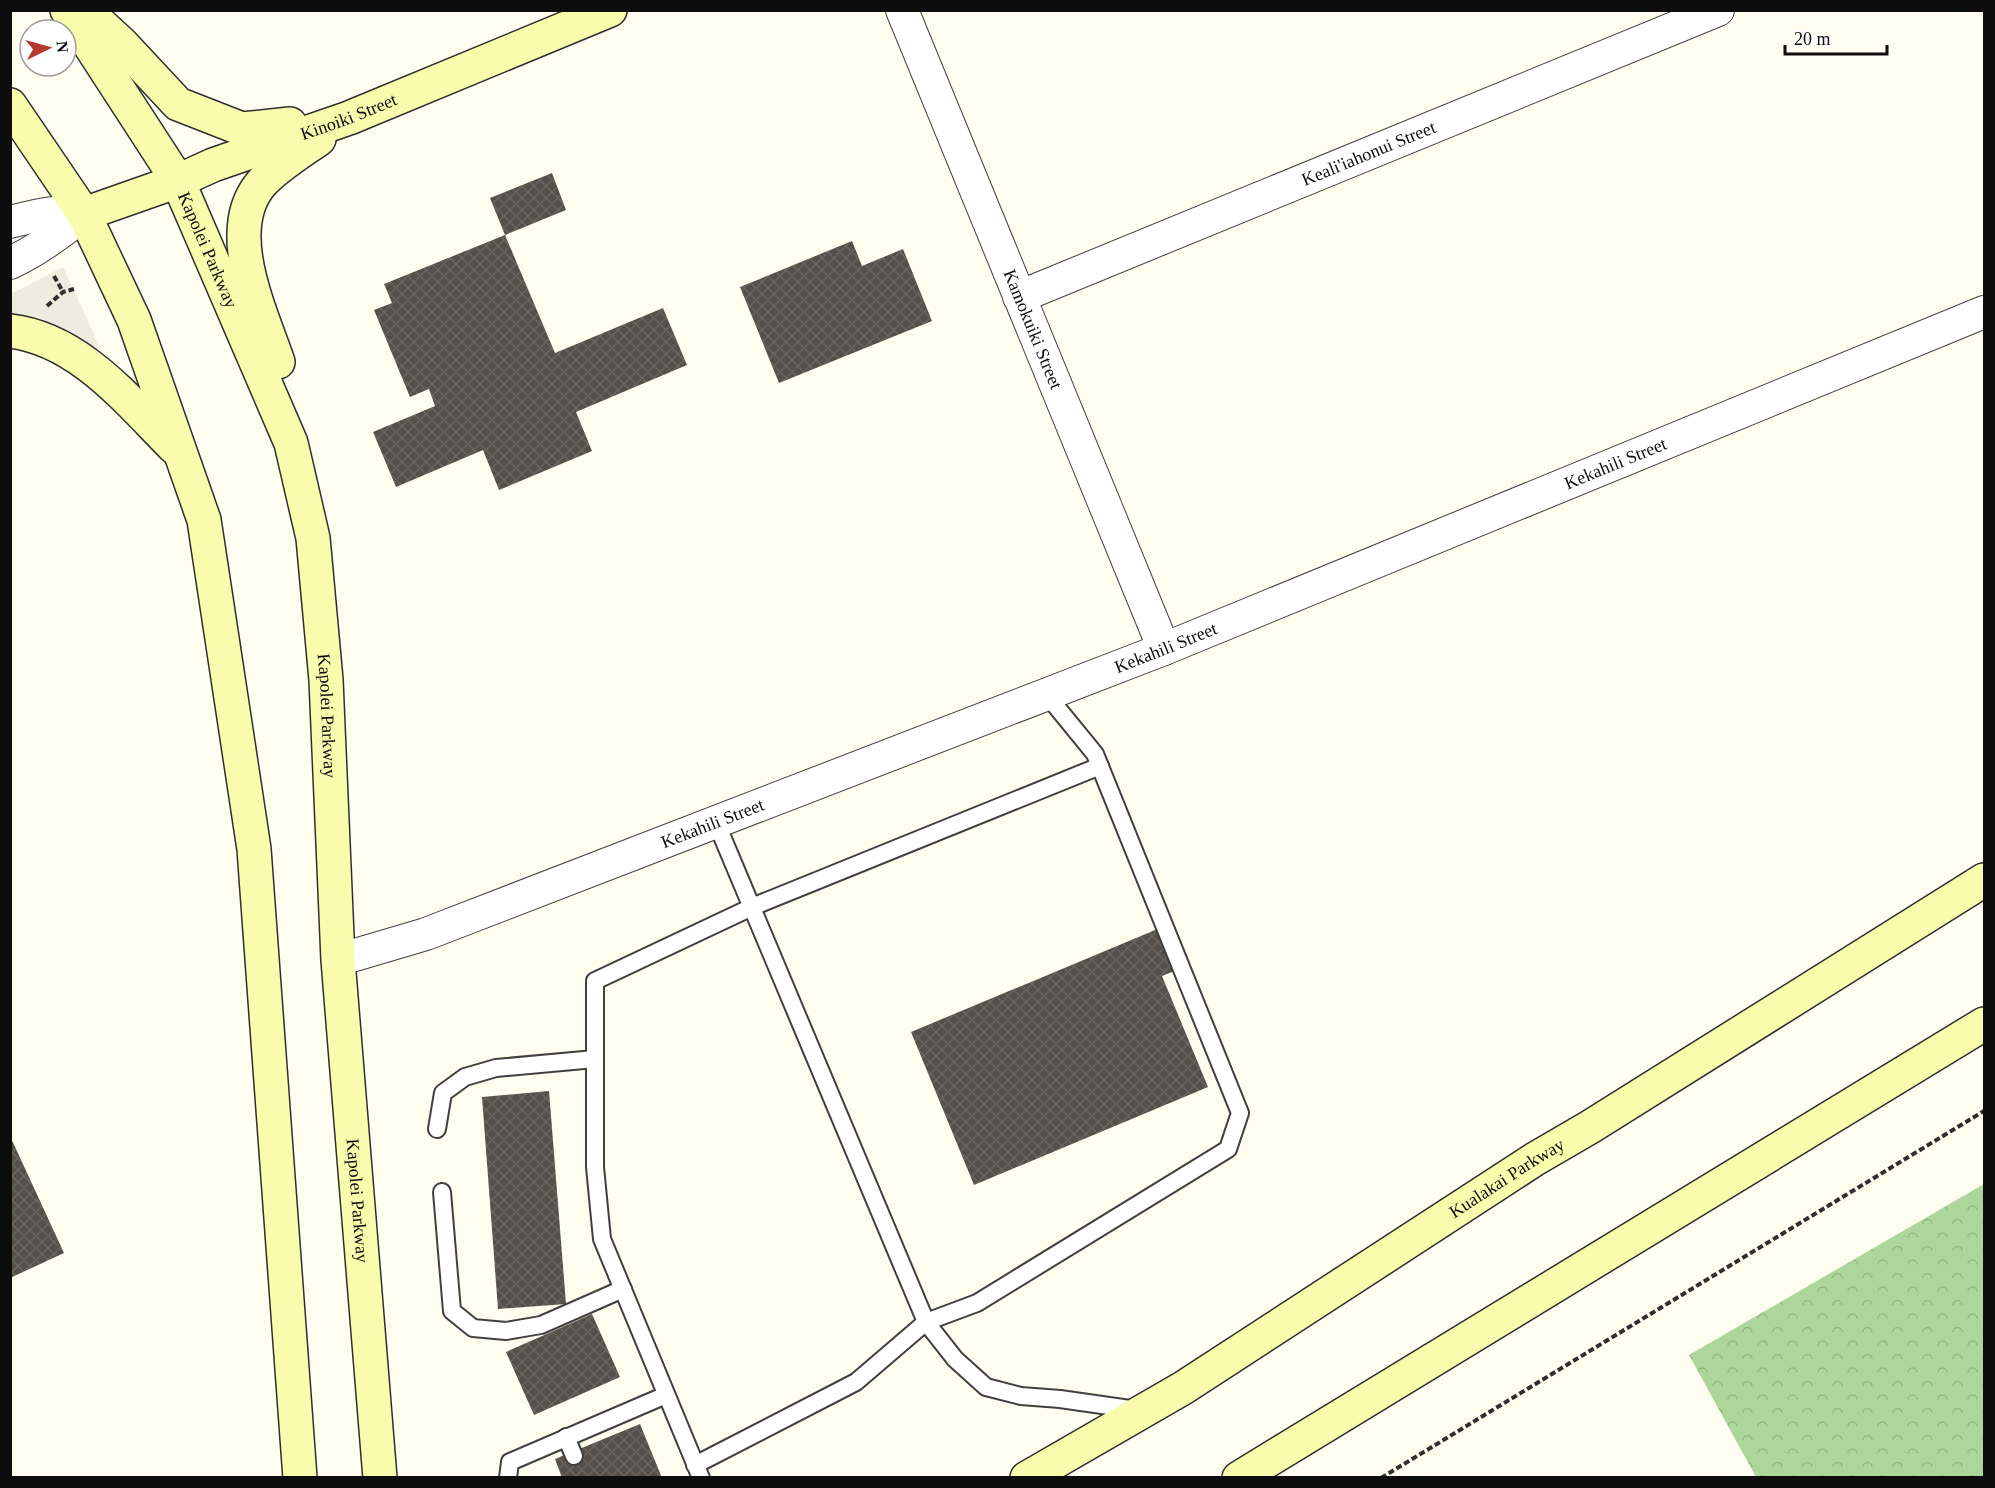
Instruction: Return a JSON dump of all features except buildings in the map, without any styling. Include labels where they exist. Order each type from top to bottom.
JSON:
[{"type":"main road","name":"Kapolei Parkway","points":[[67,10],[178,181],[291,443],[313,538],[326,680],[338,960],[380,1478]]},
{"type":"main road","points":[[85,10],[122,44],[178,104],[242,129],[349,118]]},
{"type":"main road","name":"Kinoiki Street","points":[[84,214],[178,181],[213,165],[349,118],[610,10]]},
{"type":"main road","points":[[10,105],[84,214],[134,320],[204,520],[254,849],[300,1478]]},
{"type":"main road","points":[[313,538],[308,452],[252,287],[243,246],[248,204],[261,183],[349,118]]},
{"type":"main road","points":[[10,331],[39,337],[78,357],[112,385],[181,454]]},
{"type":"main road","name":"Kualakai Parkway","points":[[1027,1478],[1183,1388],[1535,1159],[1600,1121],[1984,880]]},
{"type":"main road","points":[[1239,1478],[1984,1024]]},
{"type":"street","name":"Kamokuiki Street","points":[[902,10],[1164,649]]},
{"type":"street","name":"Keali'iahonui Street","points":[[1019,297],[1718,10]]},
{"type":"street","points":[[10,222],[52,213],[84,214]]},
{"type":"street","points":[[10,263],[28,255],[54,238],[84,214]]},
{"type":"street","name":"Kekahili Street","points":[[338,960],[426,934],[1164,649],[1984,312]]},
{"type":"lane","points":[[1046,694],[1095,754],[1100,766],[1240,1113],[1228,1149],[977,1303],[926,1322],[856,1382],[698,1471],[602,1239],[595,1167],[595,981],[752,907],[1100,766]]},
{"type":"lane","points":[[716,822],[926,1322],[955,1359],[987,1387],[1021,1396],[1143,1411]]},
{"type":"lane","points":[[437,1128],[443,1092],[465,1077],[496,1068],[595,1059]]},
{"type":"lane","points":[[442,1192],[452,1311],[473,1328],[506,1331],[541,1325],[623,1289]]},
{"type":"lane","points":[[508,1478],[510,1462],[666,1395]]},
{"type":"lane","points":[[566,1437],[574,1456]]},
{"type":"path","points":[[52,273],[63,292]]},
{"type":"path","points":[[41,312],[63,292],[74,289]]},
{"type":"path","points":[[1381,1478],[1984,1111]]},
{"type":"green space","points":[[1984,1184],[1984,1477],[1756,1477],[1689,1355]]},
{"type":"shaded area","points":[[63,267],[94,334],[100,354],[74,334],[42,319],[11,315],[11,294]]}]
